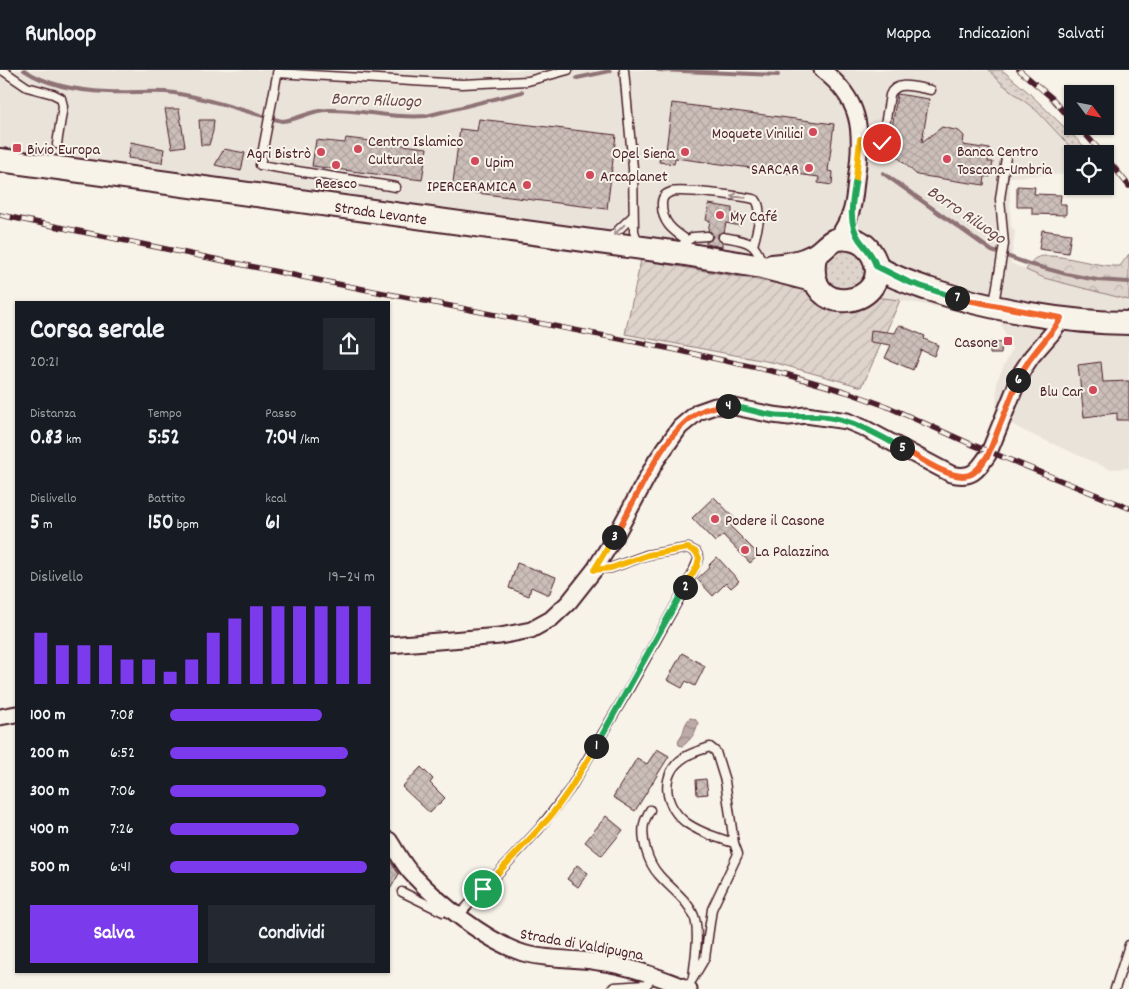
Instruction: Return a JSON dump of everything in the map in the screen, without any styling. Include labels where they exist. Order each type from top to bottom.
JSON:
[{"type":"main road","name":"Strada Levante","points":[[3,155],[640,248],[683,247],[816,281],[824,293],[838,300],[858,298],[869,289],[925,288]]},
{"type":"main road","name":"Strada Levante","points":[[762,267],[787,265],[815,256],[825,245],[836,240],[849,239],[855,240],[871,256],[901,279],[959,299],[1061,318],[1129,323]]},
{"type":"main road","points":[[815,256],[816,281]]},
{"type":"main road","points":[[869,289],[876,276],[871,256]]},
{"type":"street","points":[[822,70],[839,84],[850,99],[859,122],[860,139],[851,211],[836,240]]},
{"type":"street","points":[[851,211],[858,237],[871,256]]},
{"type":"street","points":[[390,645],[500,636],[531,630],[551,619],[569,602],[594,570],[617,533],[656,461],[680,427],[698,412],[715,406],[730,406],[789,417],[806,415],[847,421],[951,474],[971,475],[981,466],[988,455],[1026,364],[1053,332],[1061,318]]},
{"type":"street","points":[[0,717],[15,714]]},
{"type":"street","name":"Strada di Valdipugna","points":[[390,842],[411,873],[431,894],[494,940],[525,953],[549,958],[597,962],[627,967],[691,986]]},
{"type":"lane","points":[[2,70],[28,87],[61,98],[63,106],[57,144]]},
{"type":"lane","points":[[396,187],[260,165],[277,72],[462,84],[528,81],[568,70]]},
{"type":"lane","points":[[624,70],[632,154],[633,216],[635,236],[640,248]]},
{"type":"lane","points":[[860,139],[876,146],[882,143],[890,95],[893,89],[898,86],[908,86],[931,90]]},
{"type":"lane","points":[[994,306],[1004,244],[1000,199],[1006,157]]},
{"type":"lane","points":[[707,236],[692,237],[683,247],[663,216],[662,200],[670,192],[682,191],[756,200],[760,207],[754,246]]},
{"type":"lane","points":[[604,243],[633,216]]},
{"type":"lane","points":[[723,238],[754,246],[759,252],[762,267]]},
{"type":"lane","points":[[402,892],[443,912],[456,913],[539,829],[570,789],[630,687],[689,581],[699,558],[696,552],[688,548],[648,555],[611,568],[594,570]]},
{"type":"lane","points":[[691,986],[705,958],[712,909],[738,854],[734,843],[725,781],[716,752],[710,747],[684,757],[671,770],[666,784],[672,809],[687,823],[710,835],[734,843]]},
{"type":"lane","points":[[650,810],[644,823],[644,837],[648,855],[657,873],[686,903],[697,925],[691,986]]},
{"type":"lane","points":[[1115,989],[1129,945]]},
{"type":"lane","points":[[612,989],[614,987],[646,985],[655,975]]},
{"type":"shaded area","points":[[0,70],[989,70],[1001,83],[1037,111],[1069,145],[1064,145],[1064,174],[1009,177],[1011,226],[1015,231],[1011,263],[1044,278],[1129,300],[1129,468],[1109,469],[1024,431],[996,415],[997,380],[1012,349],[998,317],[880,297],[874,297],[844,308],[792,286],[641,260],[0,170]]},
{"type":"green space","points":[[989,70],[1002,70],[1064,127],[1064,135],[1072,135],[1083,145],[1069,145],[1037,111],[1001,83]]},
{"type":"green space","points":[[849,249],[856,252],[862,258],[865,269],[864,277],[856,286],[849,289],[841,289],[834,286],[826,277],[825,265],[828,258],[837,250]]},
{"type":"green space","points":[[1129,254],[1129,300],[1044,278],[1026,270],[1036,258],[1044,256],[1120,266]]},
{"type":"green space","points":[[641,260],[792,286],[805,290],[820,299],[874,297],[900,300],[862,387],[776,363],[625,334]]},
{"type":"water","points":[[690,718],[695,719],[698,723],[696,730],[683,746],[679,745],[678,741]]},
{"type":"building","points":[[897,94],[929,99],[922,142],[942,127],[959,131],[964,136],[963,145],[990,149],[988,162],[993,162],[990,177],[985,176],[984,185],[917,175],[889,149]]},
{"type":"building","points":[[672,103],[834,124],[828,171],[833,172],[832,185],[818,183],[819,177],[675,158],[674,164],[659,162],[661,150],[666,150]]},
{"type":"building","points":[[165,109],[179,109],[185,146],[172,148]]},
{"type":"building","points":[[479,119],[616,135],[607,209],[452,190],[460,129],[477,131]]},
{"type":"building","points":[[199,120],[214,120],[209,145],[201,145]]},
{"type":"building","points":[[346,138],[427,148],[422,180],[312,166],[316,140],[345,143]]},
{"type":"building","points":[[131,142],[164,149],[162,163],[128,158]]},
{"type":"building","points":[[224,149],[245,153],[241,171],[215,165]]},
{"type":"building","points":[[1017,186],[1035,187],[1034,194],[1061,195],[1060,204],[1066,204],[1066,215],[1032,214],[1032,207],[1017,207]]},
{"type":"building","points":[[709,204],[732,208],[732,213],[742,215],[740,226],[726,223],[724,232],[718,234],[722,247],[706,244],[713,236],[708,231],[710,221],[706,220]]},
{"type":"building","points":[[1042,230],[1071,234],[1068,253],[1039,249]]},
{"type":"building","points":[[899,325],[925,336],[924,339],[938,345],[934,356],[921,350],[913,370],[885,358],[891,345],[870,342],[871,330],[895,333]]},
{"type":"building","points":[[990,342],[1002,343],[1001,354],[990,354]]},
{"type":"building","points":[[1101,362],[1103,382],[1129,381],[1129,420],[1117,420],[1117,413],[1084,417],[1078,365]]},
{"type":"building","name":"Podere il Casone","points":[[714,497],[737,521],[731,527],[759,555],[750,563],[723,535],[715,542],[692,518]]},
{"type":"building","points":[[717,557],[739,581],[731,588],[726,583],[713,596],[697,579],[710,567],[709,565]]},
{"type":"building","points":[[517,563],[556,577],[549,595],[531,587],[529,596],[509,588]]},
{"type":"building","points":[[682,653],[705,666],[695,686],[686,681],[682,688],[667,680]]},
{"type":"building","points":[[657,749],[669,756],[635,811],[613,797],[637,758],[647,764]]},
{"type":"building","points":[[421,767],[433,779],[430,783],[445,798],[430,813],[402,787]]},
{"type":"building","points":[[706,779],[708,794],[697,795],[696,780]]},
{"type":"building","points":[[606,816],[623,830],[602,856],[585,842]]},
{"type":"building","points":[[390,861],[399,874],[390,889]]},
{"type":"building","points":[[577,865],[588,873],[578,887],[567,879]]},
{"type":"waterway","name":"Borro Riluogo","points":[[24,70],[43,80],[75,89],[180,94],[282,121],[327,110],[414,117],[426,116],[522,92]]},
{"type":"waterway","name":"Borro Riluogo","points":[[658,70],[778,75]]},
{"type":"waterway","name":"Borro Riluogo","points":[[577,78],[610,71]]},
{"type":"waterway","name":"Borro Riluogo","points":[[883,173],[992,251],[1066,274],[1097,280],[1129,282]]},
{"type":"railway","points":[[1019,70],[1052,98],[1064,112]]},
{"type":"railway","points":[[1086,135],[1095,145]]},
{"type":"railway","points":[[1114,167],[1129,186]]},
{"type":"railway","points":[[0,215],[327,282],[672,349],[785,374],[847,392],[886,406],[973,445],[1129,508]]},
{"type":"place","name":"Moquete Vinilici","points":[[813,132]]},
{"type":"place","name":"Bivio Europa","points":[[17,148]]},
{"type":"place","name":"Centro Islamico Culturale","points":[[358,149]]},
{"type":"place","name":"Agri Bistrò","points":[[321,152]]},
{"type":"place","name":"Opel Siena","points":[[685,152]]},
{"type":"place","name":"Banca Centro Toscana-Umbria","points":[[947,159]]},
{"type":"place","name":"Upim","points":[[475,161]]},
{"type":"place","name":"Reesco","points":[[336,165]]},
{"type":"place","name":"SARCAR","points":[[809,168]]},
{"type":"place","name":"Arcaplanet","points":[[590,175]]},
{"type":"place","name":"IPERCERAMICA","points":[[527,185]]},
{"type":"place","name":"My Café","points":[[720,215]]},
{"type":"place","name":"Casone","points":[[1008,341]]},
{"type":"place","name":"Blu Car","points":[[1093,390]]},
{"type":"place","name":"Podere il Casone","points":[[715,519]]},
{"type":"place","name":"La Palazzina","points":[[745,550]]},
{"type":"route","points":[[483,889],[550,817],[570,789],[630,687],[697,566],[699,558],[696,552],[688,548],[648,555],[611,568],[594,570],[617,533],[656,461],[680,427],[698,412],[715,406],[730,406],[772,415],[789,417],[806,415],[847,421],[951,474],[961,476],[971,475],[981,466],[988,455],[1022,371],[1032,356],[1053,332],[1061,318],[959,299],[908,282],[876,266],[870,250],[858,237],[851,211],[859,160],[860,139],[876,146],[882,143]]}]
